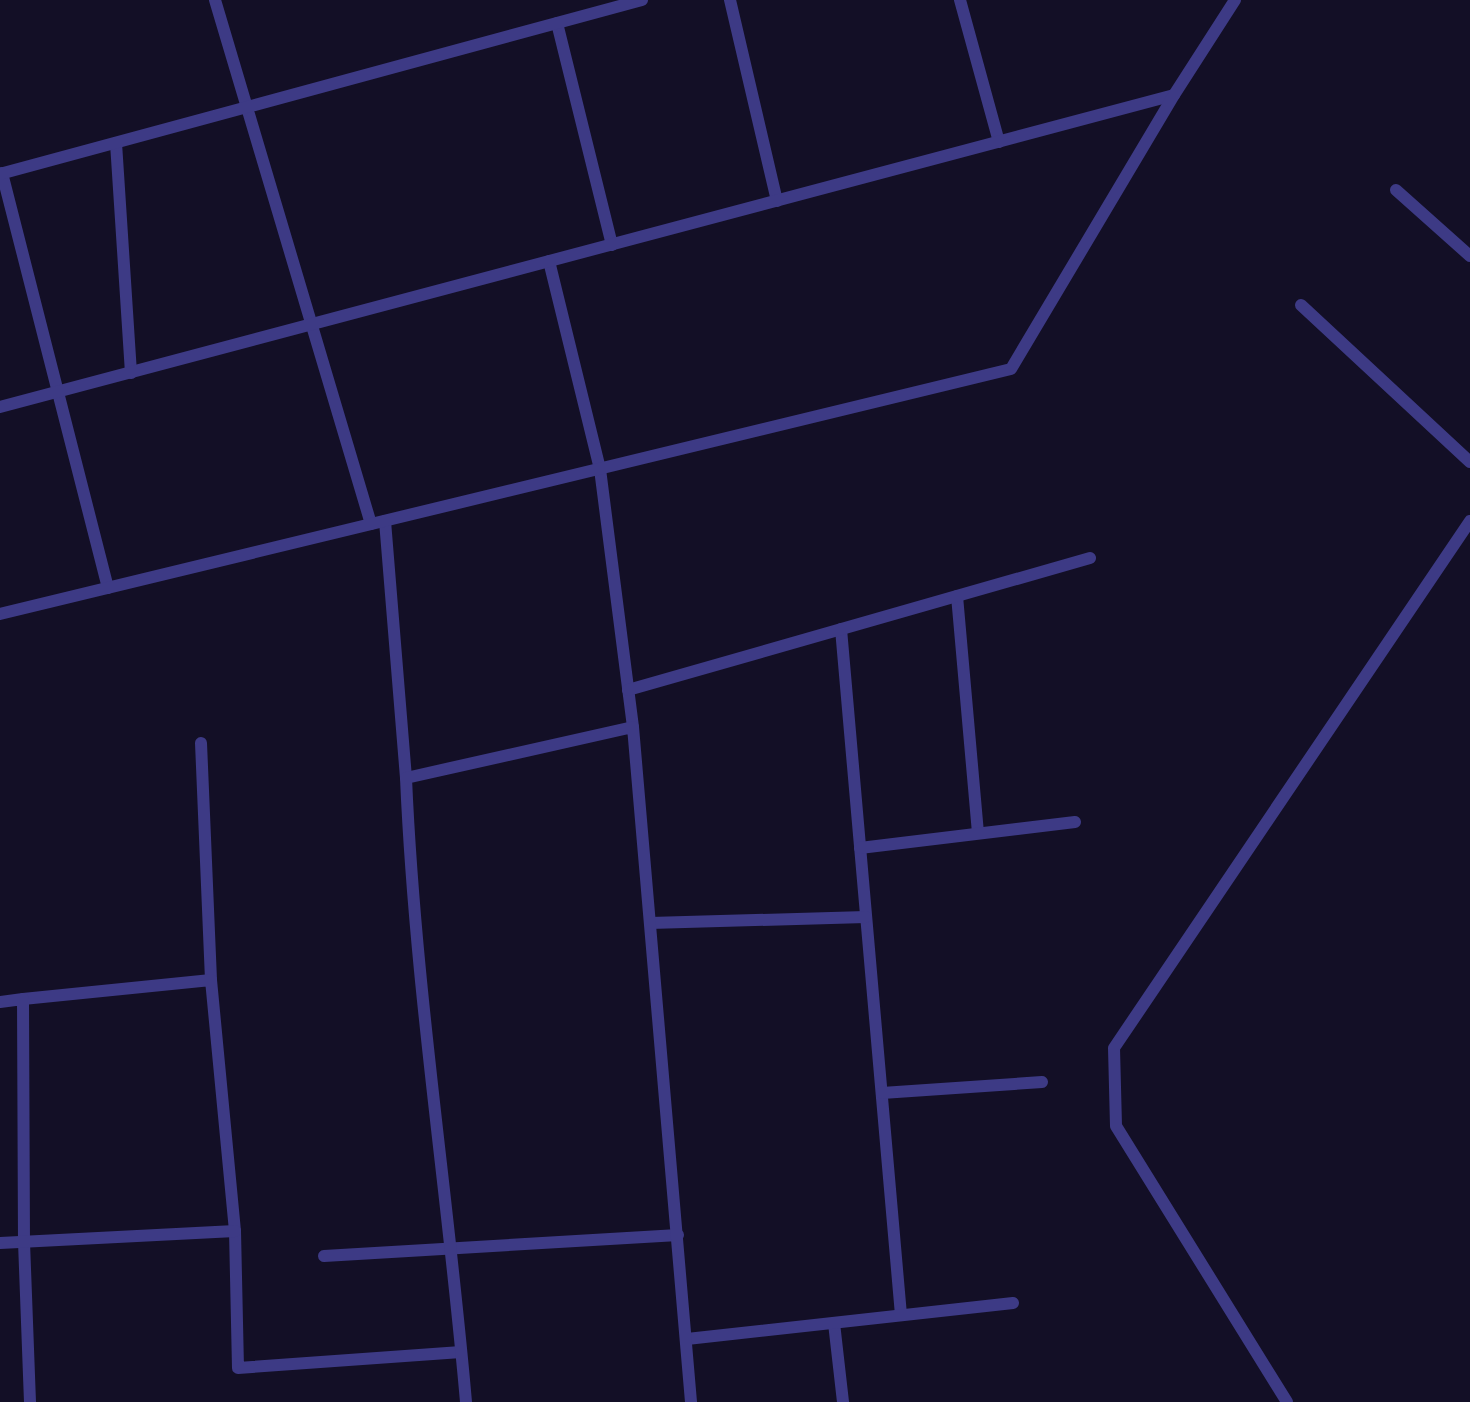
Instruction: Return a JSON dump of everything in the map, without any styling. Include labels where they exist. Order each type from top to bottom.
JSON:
[{"type":"street","points":[[215,0],[371,524]]},
{"type":"street","points":[[108,588],[1,174],[642,0]]},
{"type":"street","points":[[730,0],[777,201]]},
{"type":"street","points":[[960,0],[998,142]]},
{"type":"street","points":[[0,614],[1011,369],[1174,95],[1235,0]]},
{"type":"street","points":[[557,23],[612,245]]},
{"type":"street","points":[[0,407],[1174,95]]},
{"type":"street","points":[[116,143],[131,373]]},
{"type":"street","points":[[1396,190],[1470,256]]},
{"type":"street","points":[[549,261],[600,468],[633,727],[691,1402]]},
{"type":"street","points":[[1301,305],[1470,462]]},
{"type":"street","points":[[385,521],[406,778],[410,869],[452,1249],[466,1402]]},
{"type":"street","points":[[1287,1402],[1116,1126],[1114,1048],[1470,521]]},
{"type":"street","points":[[628,690],[1090,558]]},
{"type":"street","points":[[957,596],[978,833]]},
{"type":"street","points":[[841,629],[901,1315]]},
{"type":"street","points":[[406,778],[633,727]]},
{"type":"street","points":[[201,744],[211,980],[235,1231],[238,1368],[461,1352]]},
{"type":"street","points":[[860,848],[1075,822]]},
{"type":"street","points":[[650,923],[866,918]]},
{"type":"street","points":[[0,1002],[211,980]]},
{"type":"street","points":[[23,999],[24,1242],[30,1402]]},
{"type":"street","points":[[882,1093],[1042,1082]]},
{"type":"street","points":[[0,1243],[235,1231]]},
{"type":"street","points":[[324,1256],[678,1235]]},
{"type":"street","points":[[687,1339],[1014,1303]]},
{"type":"street","points":[[834,1323],[843,1402]]}]
